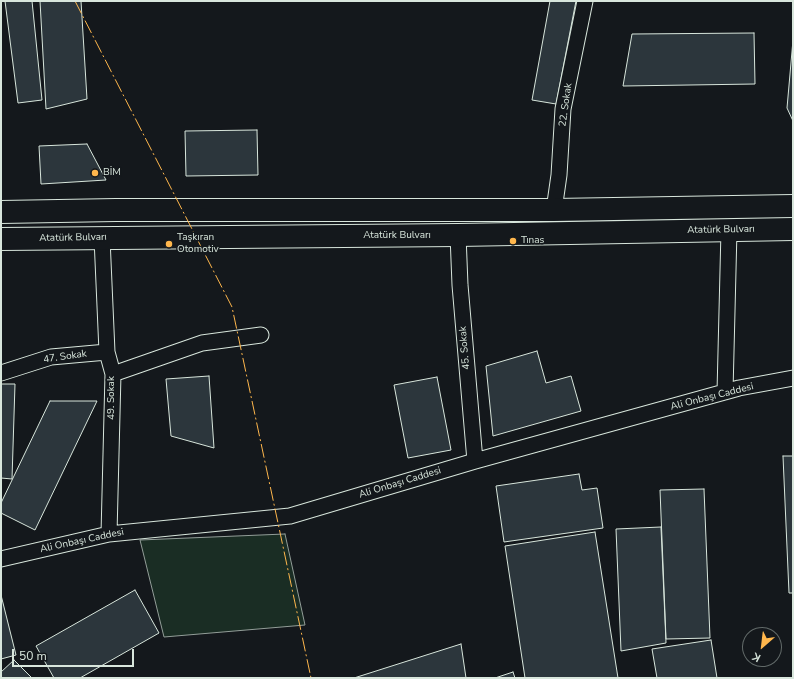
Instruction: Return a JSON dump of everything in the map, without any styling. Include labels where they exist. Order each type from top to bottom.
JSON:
[{"type":"main road","points":[[1,212],[116,210],[554,210],[793,206]]},
{"type":"main road","name":"Atatürk Bulvarı","points":[[1,239],[458,235],[793,229]]},
{"type":"street","name":"22. Sokak","points":[[554,210],[563,109],[585,1]]},
{"type":"street","points":[[725,392],[729,230]]},
{"type":"street","name":"45. Sokak","points":[[458,235],[460,285],[475,461]]},
{"type":"street","name":"49. Sokak","points":[[102,238],[107,352],[113,374],[109,534]]},
{"type":"street","points":[[113,374],[202,342],[261,335]]},
{"type":"street","name":"47. Sokak","points":[[1,373],[51,357],[107,352]]},
{"type":"street","name":"Ali Onbaşı Caddesi","points":[[1,559],[109,534],[290,516],[475,461],[725,392],[793,378]]},
{"type":"green space","points":[[285,534],[305,625],[164,637],[140,540]]},
{"type":"building","points":[[5,1],[32,1],[42,100],[18,103]]},
{"type":"building","points":[[40,1],[81,1],[87,99],[46,109]]},
{"type":"building","points":[[550,1],[576,1],[556,104],[532,100]]},
{"type":"building","points":[[754,33],[755,84],[623,86],[632,34]]},
{"type":"building","points":[[793,40],[793,121],[787,108]]},
{"type":"building","points":[[257,130],[258,175],[186,176],[185,131]]},
{"type":"building","points":[[87,144],[106,180],[41,184],[39,146]]},
{"type":"building","points":[[537,351],[546,383],[571,376],[581,411],[493,436],[486,366]]},
{"type":"building","points":[[209,376],[214,448],[171,436],[166,379]]},
{"type":"building","points":[[437,377],[451,450],[408,458],[394,385]]},
{"type":"building","points":[[1,384],[15,384],[12,479],[1,478]]},
{"type":"building","points":[[50,401],[97,401],[35,530],[1,513],[1,503]]},
{"type":"building","points":[[783,456],[793,456],[793,593],[789,593]]},
{"type":"building","points":[[579,474],[582,490],[597,488],[603,528],[504,542],[496,486]]},
{"type":"building","points":[[704,489],[710,638],[666,639],[660,490]]},
{"type":"building","points":[[661,527],[666,643],[621,651],[616,529]]},
{"type":"building","points":[[595,532],[618,678],[525,678],[505,546]]},
{"type":"building","points":[[135,590],[159,633],[80,678],[54,678],[36,646]]},
{"type":"building","points":[[1,595],[16,655],[1,659]]},
{"type":"building","points":[[711,640],[717,678],[657,678],[652,649]]},
{"type":"building","points":[[461,644],[466,678],[354,678]]},
{"type":"building","points":[[14,660],[32,678],[1,678],[1,672]]},
{"type":"building","points":[[513,672],[515,678],[495,678]]},
{"type":"power","points":[[75,1],[232,307],[311,678]]},
{"type":"place","name":"BİM","points":[[95,173]]},
{"type":"place","name":"Tınas","points":[[513,241]]},
{"type":"place","name":"Taşkıran Otomotiv","points":[[169,244]]}]
